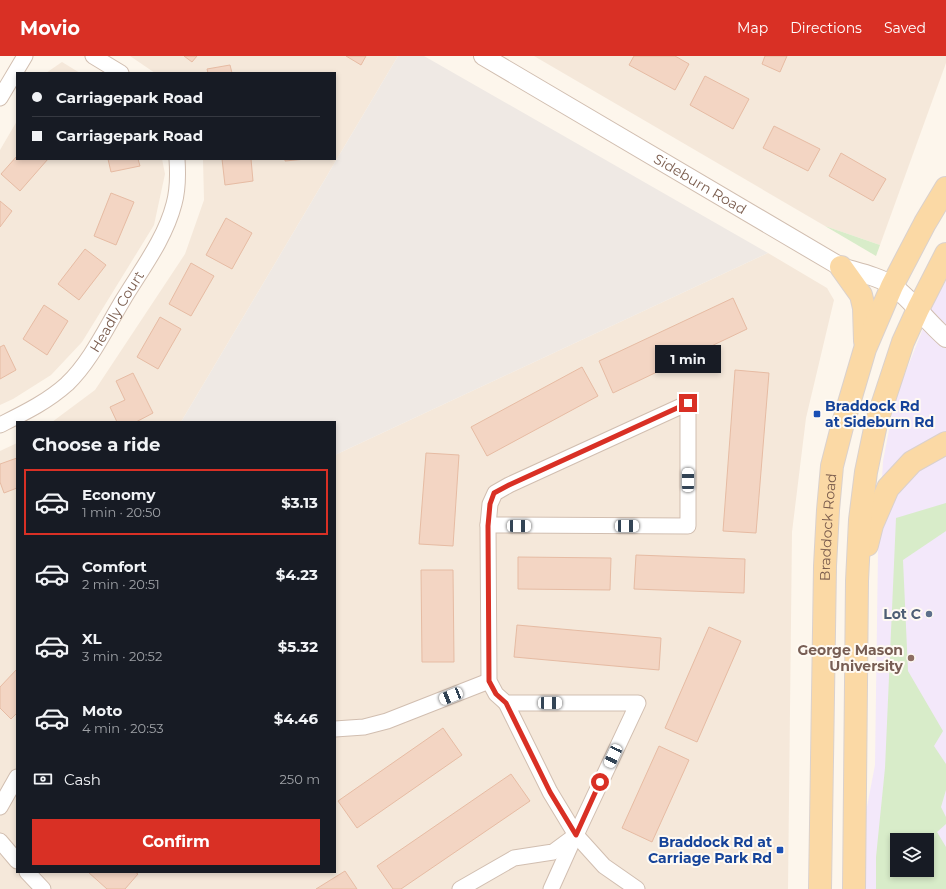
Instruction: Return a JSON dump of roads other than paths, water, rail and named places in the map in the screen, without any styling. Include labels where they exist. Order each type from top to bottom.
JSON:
[{"type":"main road","name":"Braddock Road","points":[[820,889],[821,737],[825,566],[832,466],[842,426],[865,349],[892,286],[946,188]]},
{"type":"main road","points":[[854,889],[856,581],[860,520],[866,472],[876,424],[894,369],[918,309],[946,254]]},
{"type":"main road","points":[[841,267],[861,295],[864,308],[865,349]]},
{"type":"main road","points":[[856,581],[872,525],[888,488],[912,462],[946,443]]},
{"type":"street","points":[[0,98],[25,56]]},
{"type":"street","points":[[93,56],[119,72]]},
{"type":"street","name":"Sideburn Road","points":[[483,56],[841,267],[873,277],[892,286],[918,309]]},
{"type":"street","name":"Headly Court","points":[[0,425],[32,410],[46,401],[67,384],[90,355],[166,229],[175,203],[178,181],[177,160]]},
{"type":"street","points":[[918,309],[946,322]]},
{"type":"street","points":[[918,309],[933,327],[946,338]]},
{"type":"street","points":[[488,526],[688,526],[688,403],[509,485],[494,493],[490,504],[488,526],[489,681],[496,694],[506,703],[550,792],[576,835],[604,866],[637,889]]},
{"type":"street","points":[[336,730],[364,727],[387,722],[489,681]]},
{"type":"street","points":[[506,703],[638,703],[551,889]]},
{"type":"street","points":[[0,807],[16,779]]},
{"type":"street","points":[[460,889],[514,858],[553,852],[576,835]]},
{"type":"street","points":[[0,841],[16,860]]},
{"type":"street","points":[[28,873],[42,889]]},
{"type":"place","name":"Braddock Rd at Sideburn Rd","points":[[817,414]]},
{"type":"place","name":"Lot C","points":[[929,614]]},
{"type":"place","name":"George Mason University","points":[[911,658]]},
{"type":"place","name":"Braddock Rd at Carriage Park Rd","points":[[780,850]]}]
